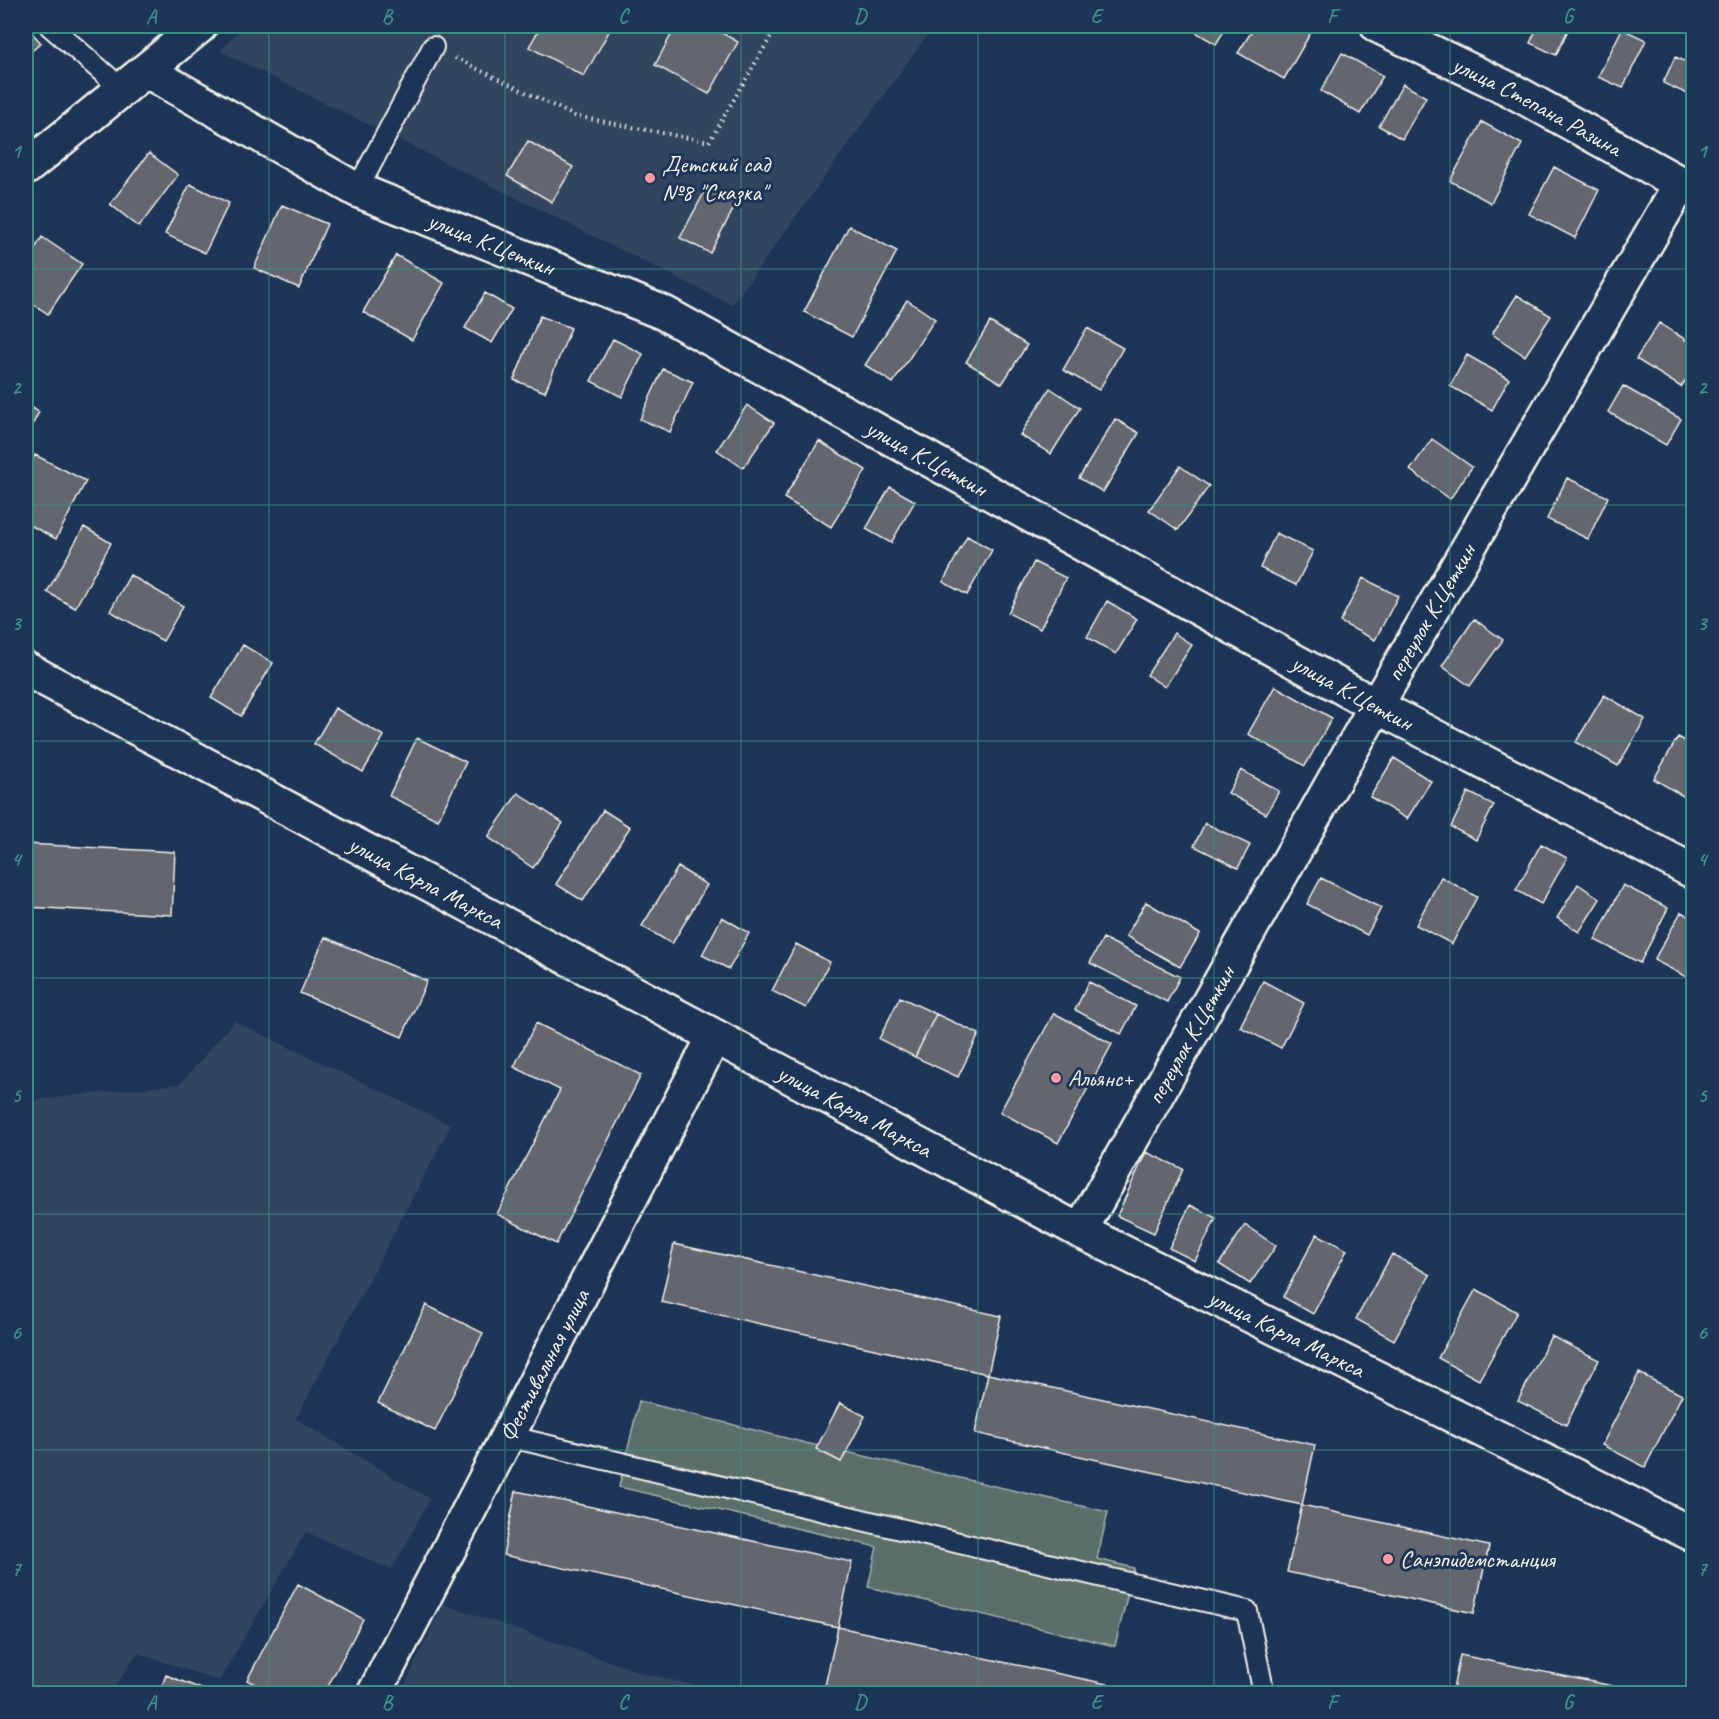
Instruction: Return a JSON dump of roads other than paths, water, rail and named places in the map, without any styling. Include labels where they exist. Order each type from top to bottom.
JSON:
[{"type":"street","points":[[26,168],[200,26]]},
{"type":"street","name":"улица Степана Разина","points":[[1378,26],[1511,90],[1687,188]]},
{"type":"street","name":"улица К.Цеткин","points":[[135,80],[357,190],[664,313],[1376,706],[1694,872]]},
{"type":"street","name":"переулок К.Цеткин","points":[[1080,1231],[1376,706],[1687,188]]},
{"type":"street","name":"улица Карла Маркса","points":[[26,669],[1080,1231],[1694,1535]]},
{"type":"street","name":"Фестивальная улица","points":[[374,1694],[714,1036]]},
{"type":"lane","points":[[50,26],[135,80]]},
{"type":"lane","points":[[357,190],[434,47]]},
{"type":"lane","points":[[507,1436],[1247,1611],[1264,1694]]},
{"type":"place","name":"Детский сад №8 \"Сказка\"","points":[[650,178]]},
{"type":"place","name":"Альянс+","points":[[1056,1078]]},
{"type":"place","name":"Санэпидемстанция","points":[[1388,1559]]}]
